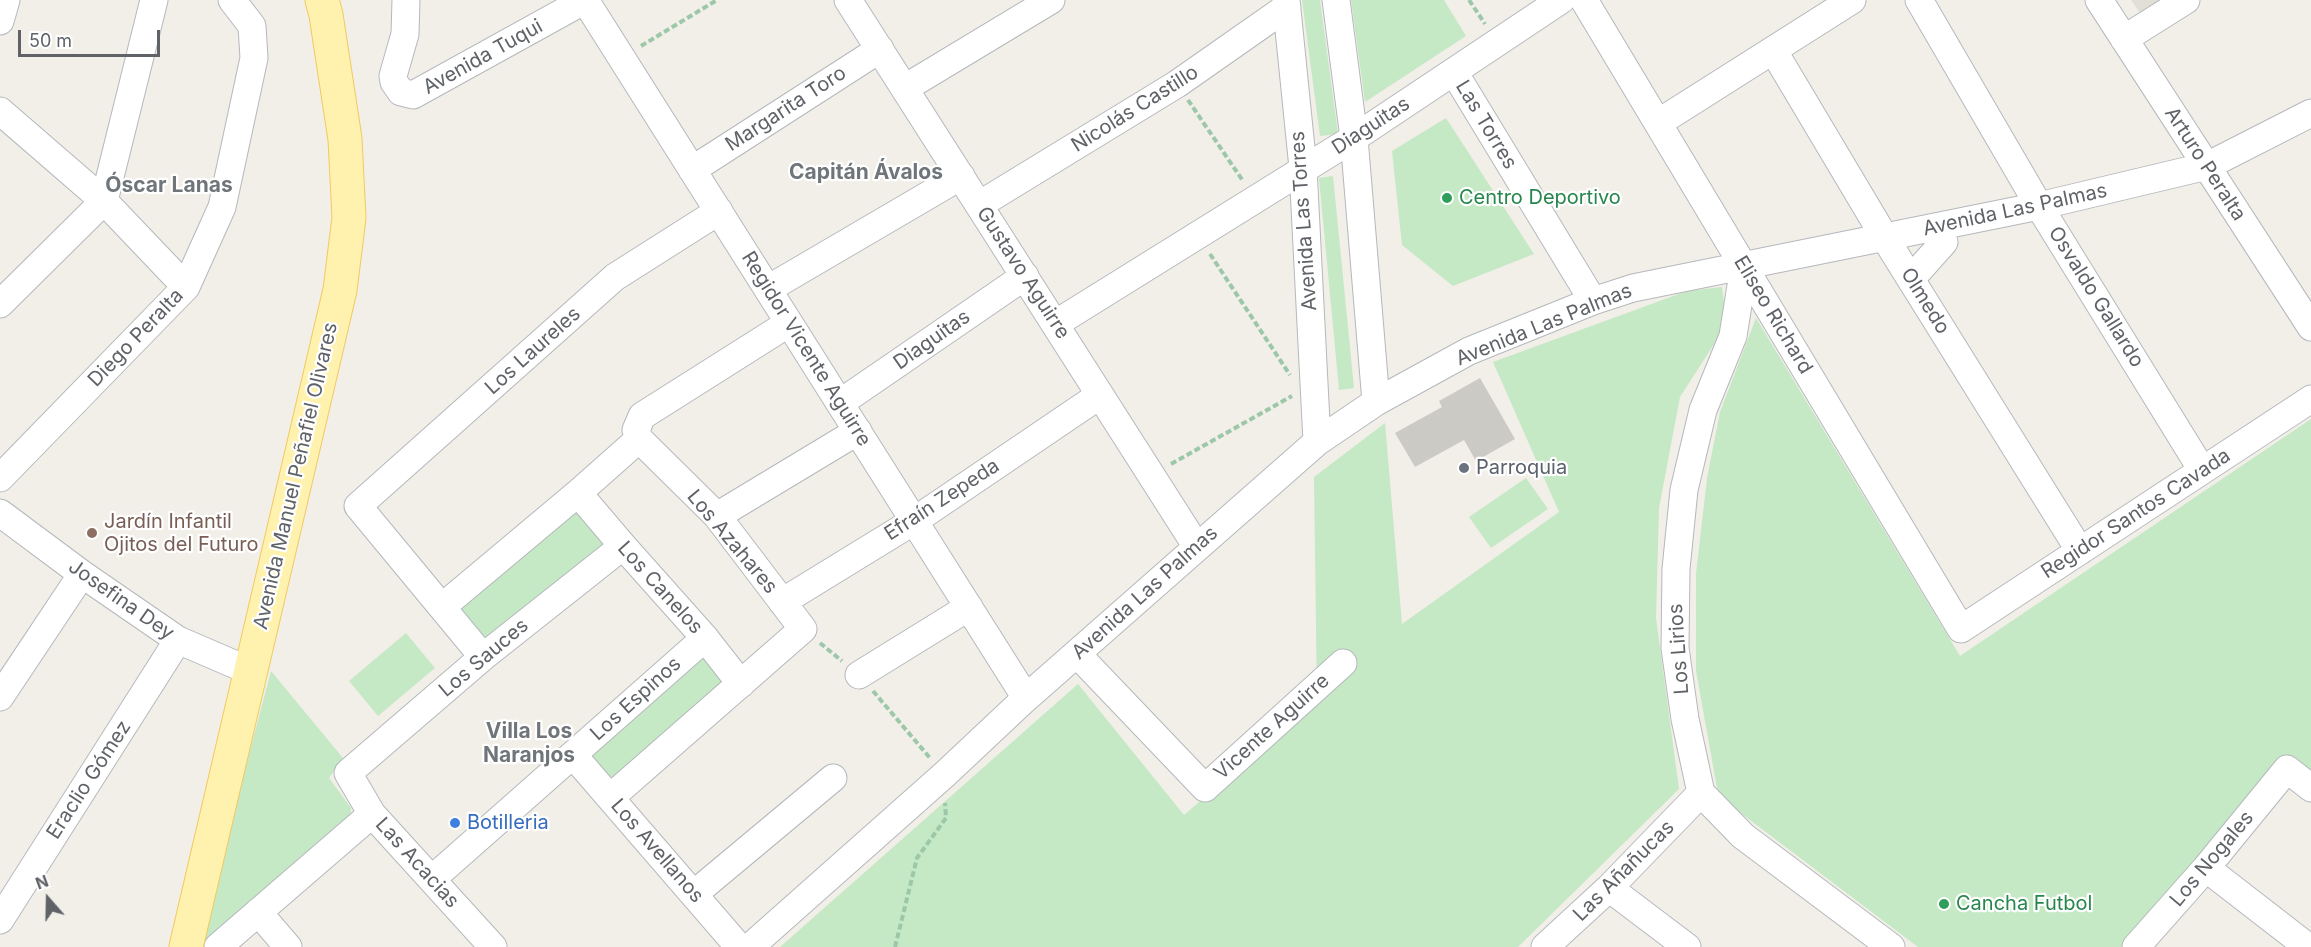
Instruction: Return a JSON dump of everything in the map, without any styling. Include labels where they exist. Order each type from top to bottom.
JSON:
[{"type":"main road","name":"Avenida Manuel Peñafiel Olivares","points":[[186,947],[340,290],[349,218],[345,139],[322,0]]},
{"type":"street","points":[[0,21],[6,0]]},
{"type":"street","points":[[0,304],[104,201],[154,0]]},
{"type":"street","name":"Diego Peralta","points":[[0,478],[186,287],[222,207],[254,58],[252,26],[232,0]]},
{"type":"street","name":"Avenida Tuqui","points":[[406,0],[405,34],[393,76],[401,92],[413,95],[585,0]]},
{"type":"street","name":"Regidor Vicente Aguirre","points":[[585,0],[1026,698]]},
{"type":"street","name":"Gustavo Aguirre","points":[[848,0],[1197,547]]},
{"type":"street","points":[[905,88],[1051,0]]},
{"type":"street","points":[[1336,0],[1354,138],[1376,402]]},
{"type":"street","name":"Diaguitas","points":[[1055,324],[1354,138],[1561,0]]},
{"type":"street","name":"Eliseo Richard","points":[[1584,0],[1961,629]]},
{"type":"street","points":[[1658,123],[1852,0]]},
{"type":"street","name":"Osvaldo Gallardo","points":[[1919,0],[2039,206],[2202,470]]},
{"type":"street","name":"Arturo Peralta","points":[[2099,0],[2311,327]]},
{"type":"street","points":[[2124,39],[2186,0]]},
{"type":"street","name":"Nicolás Castillo","points":[[979,205],[1177,84],[1287,4]]},
{"type":"street","name":"Avenida Las Torres","points":[[1287,4],[1303,168],[1317,442]]},
{"type":"street","name":"Margarita Toro","points":[[692,170],[880,49]]},
{"type":"street","name":"Olmedo","points":[[1773,50],[1885,238],[2080,551]]},
{"type":"street","name":"Las Torres","points":[[1454,72],[1593,301]]},
{"type":"street","points":[[0,111],[104,201],[186,287]]},
{"type":"street","name":"Avenida Las Palmas","points":[[750,947],[944,775],[1026,698],[1317,442],[1376,402],[1469,351],[1593,301],[1633,288],[2039,206],[2207,166],[2311,113]]},
{"type":"street","points":[[768,289],[961,176]]},
{"type":"street","name":"Los Laureles","points":[[442,607],[358,506],[615,277],[718,211]]},
{"type":"street","name":"Avenida Las Palmas","points":[[1911,279],[1944,242]]},
{"type":"street","name":"Los Lirios","points":[[1701,793],[1685,719],[1675,648],[1676,568],[1684,490],[1703,410],[1733,336],[1744,267]]},
{"type":"street","name":"Diaguitas","points":[[840,403],[1025,276]]},
{"type":"street","points":[[483,657],[442,607],[578,493],[638,434],[642,416],[789,323]]},
{"type":"street","name":"Efraín Zepeda","points":[[782,602],[914,521],[1100,394]]},
{"type":"street","name":"Regidor Santos Cavada","points":[[1961,629],[2311,399]]},
{"type":"street","points":[[717,516],[858,431]]},
{"type":"street","name":"Los Azahares","points":[[638,434],[717,516],[803,629]]},
{"type":"street","name":"Los Canelos","points":[[578,493],[705,638],[741,684]]},
{"type":"street","name":"Josefina Dey","points":[[0,513],[82,574],[178,640],[250,671]]},
{"type":"street","name":"Los Sauces","points":[[348,773],[483,657],[623,546]]},
{"type":"street","points":[[0,697],[82,574]]},
{"type":"street","points":[[859,675],[969,607]]},
{"type":"street","points":[[611,797],[803,629]]},
{"type":"street","name":"Los Espinos","points":[[432,879],[705,638]]},
{"type":"street","name":"Eraclio Gómez","points":[[0,920],[178,640]]},
{"type":"street","name":"Vicente Aguirre","points":[[1077,654],[1205,788],[1343,663]]},
{"type":"street","name":"Los Avellanos","points":[[573,755],[739,947]]},
{"type":"street","name":"Los Nogales","points":[[2136,947],[2206,868],[2287,769],[2311,788]]},
{"type":"street","name":"Las Acacias","points":[[348,773],[372,814],[493,947]]},
{"type":"street","points":[[694,894],[833,778]]},
{"type":"street","points":[[1701,793],[1743,836],[1891,947]]},
{"type":"street","name":"Las Añañucas","points":[[1545,947],[1609,888],[1701,793]]},
{"type":"street","points":[[218,947],[372,814]]},
{"type":"street","points":[[2206,868],[2308,947]]},
{"type":"street","points":[[1609,888],[1687,947]]},
{"type":"street","points":[[258,912],[288,947]]},
{"type":"path","points":[[622,58],[717,0]]},
{"type":"path","points":[[1468,0],[1497,43]]},
{"type":"path","points":[[1177,84],[1255,199]]},
{"type":"path","points":[[1197,235],[1294,381]]},
{"type":"path","points":[[1152,475],[1300,391]]},
{"type":"path","points":[[803,629],[859,675],[944,775],[946,818],[916,858],[895,947]]},
{"type":"shaded area","points":[[2131,0],[2163,0],[2141,14]]},
{"type":"green space","points":[[1302,0],[1320,0],[1338,134],[1320,136]]},
{"type":"green space","points":[[1351,0],[1444,0],[1466,36],[1365,102]]},
{"type":"green space","name":"Centro Deportivo","points":[[1446,118],[1534,254],[1453,286],[1402,245],[1392,151]]},
{"type":"green space","points":[[1333,176],[1354,388],[1339,390],[1319,178]]},
{"type":"green space","points":[[1722,287],[1727,324],[1680,397],[1659,508],[1656,618],[1679,789],[1518,947],[780,947],[1078,684],[1184,815],[1317,701],[1314,477],[1385,423],[1402,624],[1559,512],[1493,362],[1687,291]]},
{"type":"green space","points":[[1756,318],[1960,656],[2311,419],[2311,776],[2283,758],[2121,947],[1918,947],[1730,805],[1717,788],[1696,671],[1696,574],[1707,478],[1720,412]]},
{"type":"green space","points":[[1526,478],[1548,509],[1491,548],[1469,517]]},
{"type":"green space","points":[[580,502],[617,544],[492,646],[455,605]]},
{"type":"green space","points":[[406,633],[435,668],[378,716],[349,681]]},
{"type":"green space","points":[[703,646],[733,684],[616,788],[585,753]]},
{"type":"green space","points":[[271,671],[343,758],[329,778],[351,808],[350,823],[207,947],[198,947]]},
{"type":"building","points":[[1480,378],[1515,439],[1476,461],[1464,440],[1415,467],[1395,433],[1442,407],[1439,401]]},
{"type":"place","name":"Centro Deportivo","points":[[1447,198]]},
{"type":"place","name":"Parroquia","points":[[1464,468]]},
{"type":"place","name":"Jardín Infantil Ojitos del Futuro","points":[[92,533]]},
{"type":"place","name":"Botilleria","points":[[455,823]]},
{"type":"place","name":"Cancha Futbol","points":[[1944,904]]},
{"type":"district","name":"Capitán Ávalos","points":[[866,173]]},
{"type":"district","name":"Óscar Lanas","points":[[169,186]]},
{"type":"district","name":"Villa Los Naranjos","points":[[529,744]]}]
